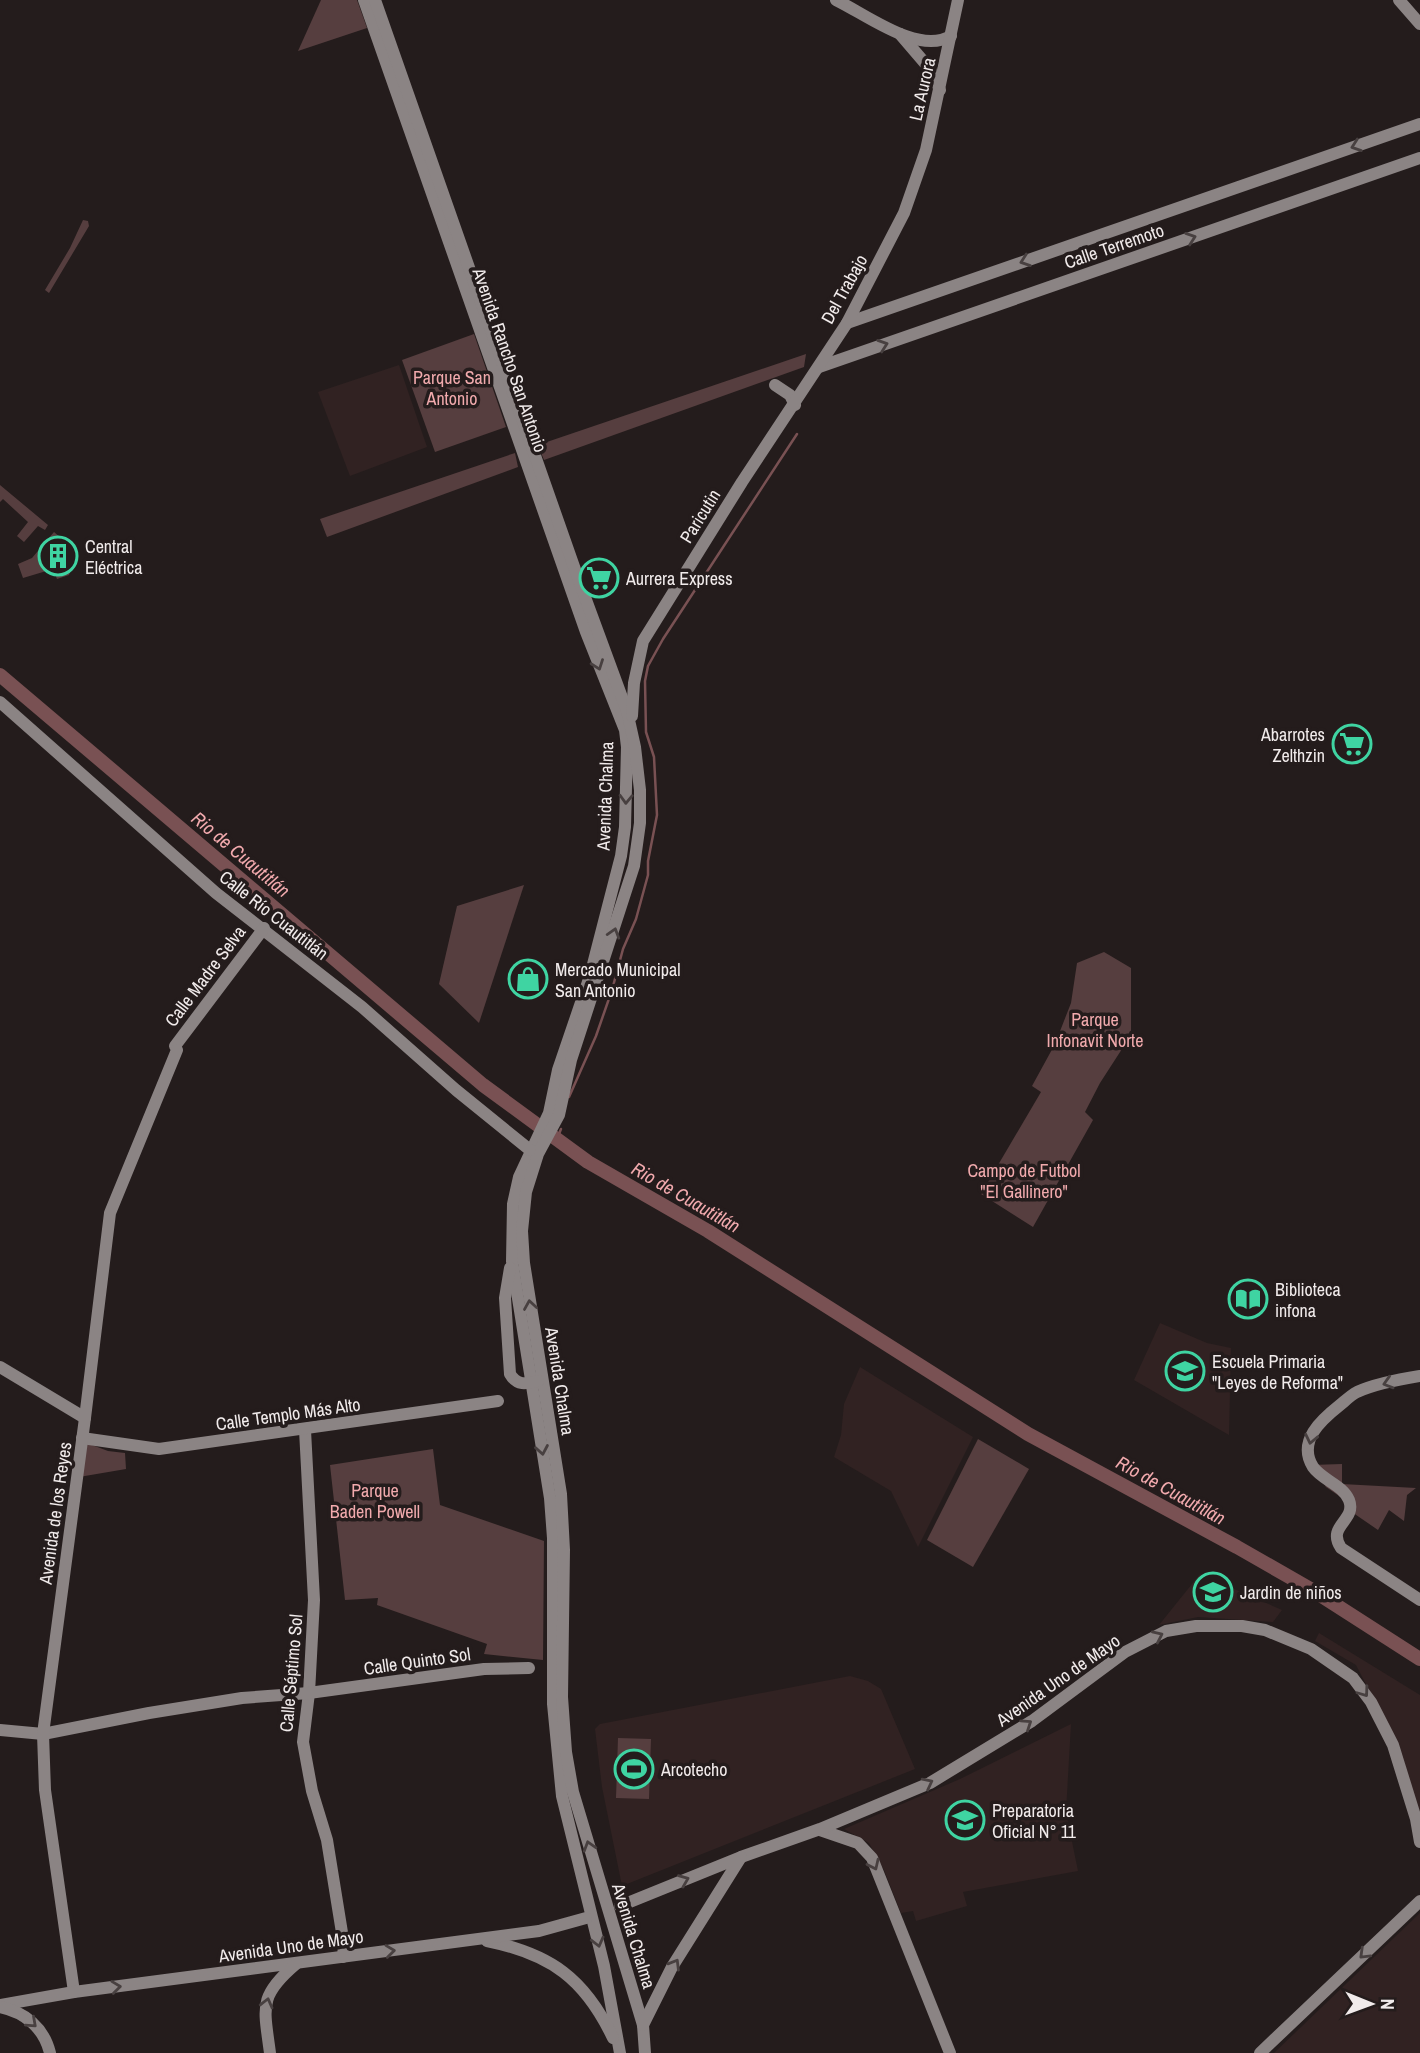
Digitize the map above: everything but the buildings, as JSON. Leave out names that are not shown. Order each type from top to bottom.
[{"type":"street","name":"Avenida Rancho San Antonio","points":[[364,0],[586,632],[628,726]]},
{"type":"street","name":"Avenida Rancho San Antonio","points":[[374,0],[628,726]]},
{"type":"street","points":[[836,0],[900,33],[925,42],[943,41],[951,36]]},
{"type":"street","name":"La Aurora","points":[[916,184],[940,90],[958,0]]},
{"type":"street","points":[[1399,0],[1420,24]]},
{"type":"street","points":[[900,33],[930,69],[940,90]]},
{"type":"street","name":"Calle Terremoto","points":[[847,323],[1420,124]]},
{"type":"street","name":"Calle Terremoto","points":[[819,367],[1420,158]]},
{"type":"street","name":"Del Trabajo","points":[[795,405],[847,323],[904,214],[916,184]]},
{"type":"street","points":[[775,385],[790,395],[795,405]]},
{"type":"street","name":"Paricutin","points":[[628,726],[643,641],[742,482],[795,405]]},
{"type":"street","name":"Calle Río Cuautitlán","points":[[0,702],[207,885],[372,1015],[456,1090],[530,1150]]},
{"type":"street","name":"Avenida Chalma","points":[[536,1382],[512,1261],[513,1204],[519,1177],[530,1150],[559,1115],[570,1060],[634,866],[640,823],[640,790],[628,726]]},
{"type":"street","name":"Calle Madre Selva","points":[[176,1048],[264,928]]},
{"type":"street","name":"Avenida de los Reyes","points":[[74,1992],[45,1790],[43,1734],[110,1213],[176,1048]]},
{"type":"street","name":"Avenida Chalma","points":[[546,1130],[526,1192],[522,1231],[553,1538],[553,1704],[567,1794],[620,2053]]},
{"type":"street","points":[[512,1261],[505,1298],[510,1374],[513,1380],[521,1384],[536,1382]]},
{"type":"street","points":[[0,1367],[85,1418]]},
{"type":"street","points":[[1420,1376],[1357,1392],[1313,1428],[1308,1456],[1314,1468],[1349,1500],[1348,1516],[1336,1531],[1336,1540],[1341,1548],[1420,1600]]},
{"type":"street","name":"Calle Templo Más Alto","points":[[82,1438],[159,1449],[498,1401]]},
{"type":"street","name":"Calle Séptimo Sol","points":[[304,1430],[314,1600],[309,1693],[303,1742],[312,1791],[330,1854],[344,1945],[343,1957]]},
{"type":"street","name":"Avenida Uno de Mayo","points":[[620,1906],[919,1788],[1032,1721],[1125,1653],[1166,1631],[1205,1625],[1265,1630],[1318,1653],[1353,1678],[1371,1702],[1393,1745],[1420,1842]]},
{"type":"street","name":"Calle Quinto Sol","points":[[0,1730],[43,1734],[242,1698],[309,1693],[484,1669],[529,1668]]},
{"type":"street","name":"Avenida Chalma","points":[[567,1794],[643,2025],[645,2053]]},
{"type":"street","points":[[820,1829],[858,1843],[872,1858],[950,2053]]},
{"type":"street","points":[[643,2025],[673,1967],[741,1857]]},
{"type":"street","points":[[1260,2053],[1417,1904],[1420,1891]]},
{"type":"street","name":"Avenida Uno de Mayo","points":[[0,2006],[74,1992],[539,1931],[586,1918]]},
{"type":"street","points":[[476,1940],[527,1952],[572,1976],[598,2010],[620,2053]]},
{"type":"street","points":[[270,2053],[264,2010],[267,1997],[274,1985],[297,1964]]},
{"type":"street","points":[[0,2006],[32,2021],[44,2037],[50,2053]]},
{"type":"shaded area","points":[[399,365],[427,447],[350,476],[318,392]]},
{"type":"shaded area","name":"Escuela Primaria \"Leyes de Reforma\"","points":[[1160,1323],[1207,1343],[1231,1348],[1229,1435],[1134,1380]]},
{"type":"shaded area","points":[[860,1367],[973,1437],[918,1547],[891,1491],[834,1457],[841,1435],[844,1404]]},
{"type":"shaded area","name":"Jardin de niños","points":[[1200,1574],[1282,1610],[1273,1622],[1198,1617],[1159,1625]]},
{"type":"shaded area","points":[[1319,1633],[1420,1695],[1420,1818],[1402,1754],[1356,1665],[1315,1641]]},
{"type":"shaded area","points":[[850,1676],[868,1681],[881,1689],[915,1769],[622,1886],[602,1787],[595,1729],[600,1724]]},
{"type":"shaded area","name":"Preparatoria Oficial N° 11","points":[[1071,1724],[1066,1812],[1078,1871],[963,1892],[967,1906],[916,1921],[913,1911],[901,1913],[884,1870],[869,1843],[844,1829],[960,1779]]},
{"type":"shaded area","points":[[1420,1913],[1420,2053],[1274,2053],[1397,1935]]},
{"type":"green space","points":[[321,0],[357,0],[367,28],[298,51]]},
{"type":"green space","points":[[83,220],[88,221],[89,226],[49,293],[45,290]]},
{"type":"green space","name":"Parque San Antonio","points":[[474,334],[506,427],[435,452],[402,360]]},
{"type":"green space","points":[[806,354],[804,367],[544,460],[538,445]]},
{"type":"green space","points":[[515,453],[518,467],[327,537],[320,519]]},
{"type":"green space","points":[[0,485],[48,525],[45,530],[38,526],[24,542],[17,536],[28,522],[3,499],[0,502]]},
{"type":"green space","points":[[54,532],[77,552],[69,575],[57,579],[53,569],[23,578],[18,564],[32,558]]},
{"type":"green space","points":[[524,885],[479,1023],[439,984],[457,906]]},
{"type":"green space","points":[[1104,952],[1131,968],[1131,1035],[1085,1112],[1093,1120],[1033,1227],[981,1194],[1041,1092],[1032,1086],[1055,1044],[1071,1003],[1077,963]]},
{"type":"green space","points":[[978,1439],[1029,1469],[973,1567],[927,1540]]},
{"type":"green space","points":[[84,1442],[108,1451],[125,1453],[126,1469],[79,1477]]},
{"type":"green space","name":"Parque Baden Powell","points":[[433,1449],[440,1505],[544,1541],[543,1660],[484,1654],[487,1644],[377,1605],[378,1598],[345,1600],[330,1465]]},
{"type":"green space","points":[[1342,1464],[1342,1484],[1416,1488],[1407,1495],[1404,1521],[1389,1510],[1378,1530],[1346,1508],[1342,1498],[1326,1487],[1311,1465]]},
{"type":"green space","name":"Arcotecho","points":[[618,1738],[651,1739],[649,1799],[616,1798]]},
{"type":"waterway","points":[[569,1097],[596,1036],[623,949],[636,919],[648,875],[657,815],[654,757],[646,732],[645,681],[648,666],[797,434]]},
{"type":"waterway","name":"Rio de Cuautitlán","points":[[0,675],[483,1085],[588,1162],[708,1231],[1028,1434],[1314,1591],[1420,1659]]},
{"type":"waterway","points":[[557,1139],[561,1129]]},
{"type":"place","name":"Central Eléctrica","points":[[58,556]]},
{"type":"place","name":"Aurrera Express","points":[[599,578]]},
{"type":"place","name":"Abarrotes Zelthzin","points":[[1352,744]]},
{"type":"place","name":"Mercado Municipal San Antonio","points":[[528,979]]},
{"type":"place","name":"Biblioteca infona","points":[[1248,1299]]},
{"type":"place","name":"Escuela Primaria \"Leyes de Reforma\"","points":[[1185,1371]]},
{"type":"place","name":"Jardin de niños","points":[[1213,1592]]},
{"type":"place","name":"Arcotecho","points":[[634,1769]]},
{"type":"place","name":"Preparatoria Oficial N° 11","points":[[965,1820]]},
{"type":"park label","name":"Parque Infonavit Norte","points":[[1095,1029]]},
{"type":"park label","name":"Campo de Futbol \"El Gallinero\"","points":[[1024,1180]]}]
